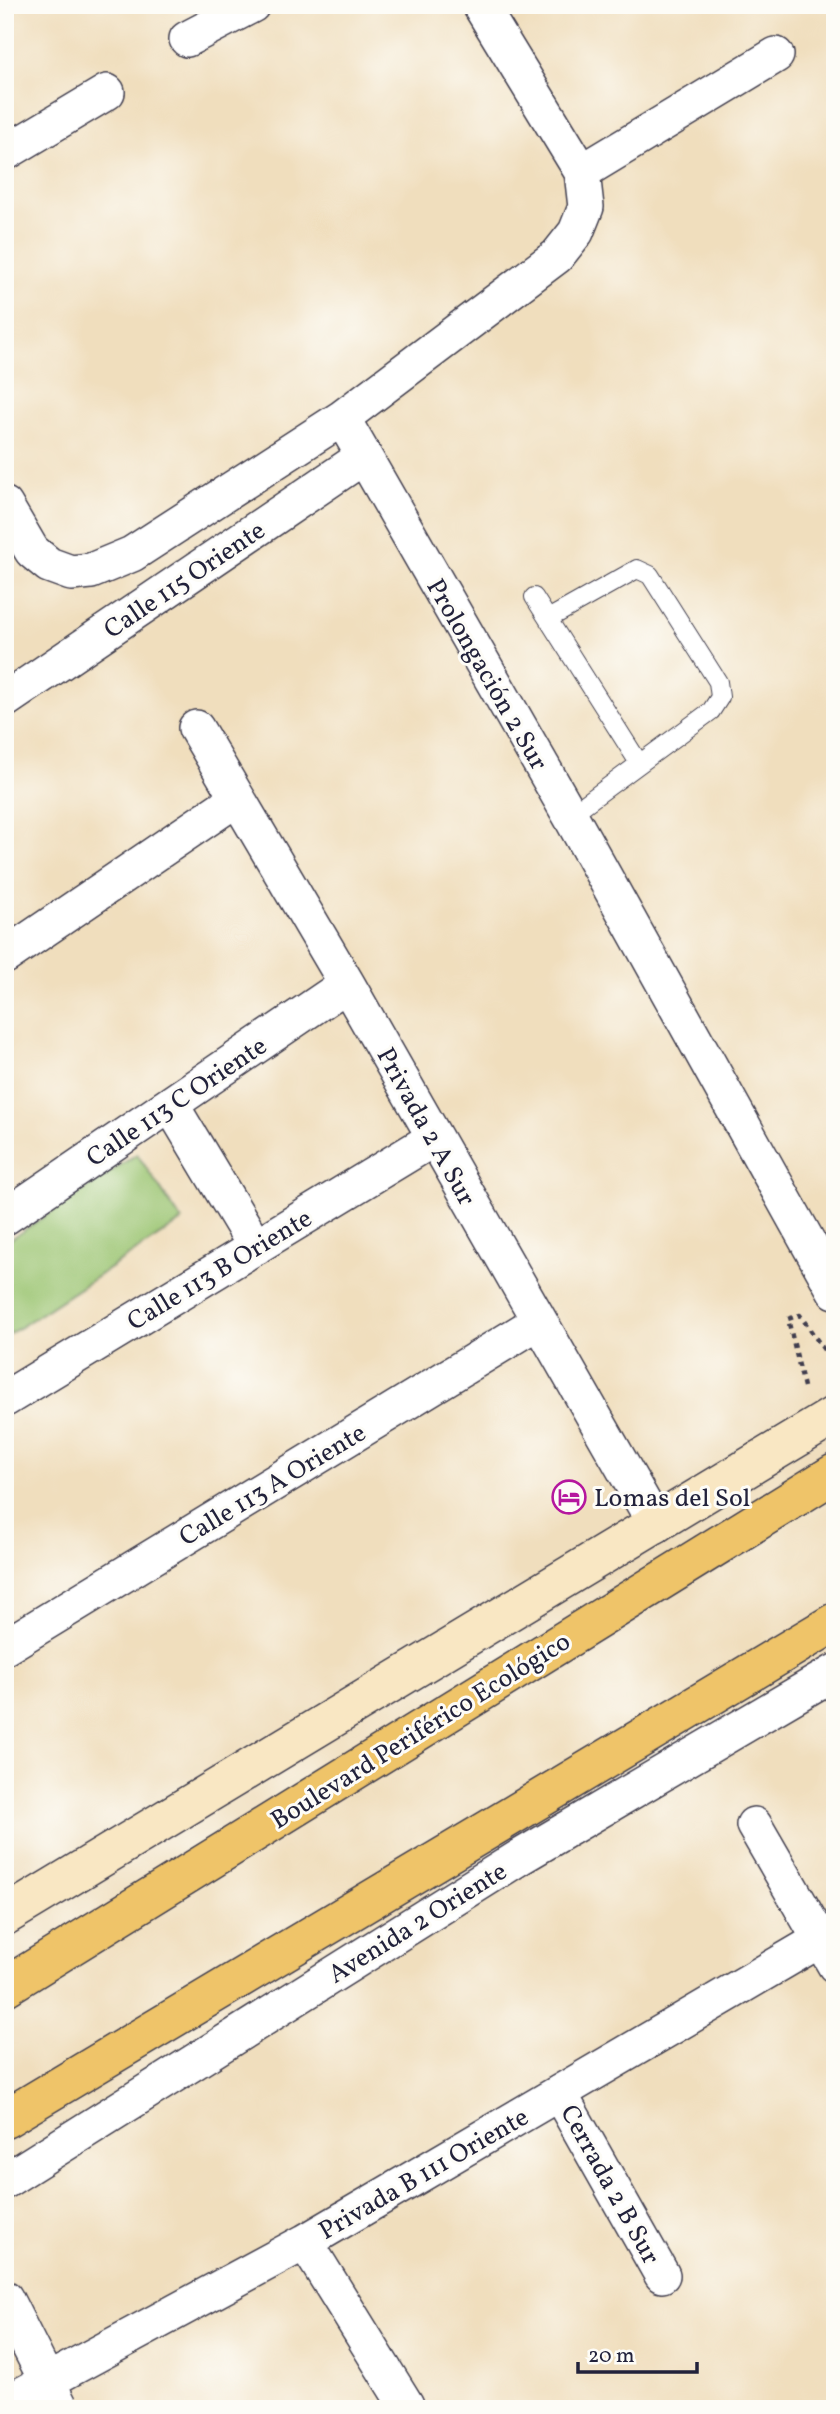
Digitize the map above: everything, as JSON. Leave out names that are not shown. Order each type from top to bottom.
[{"type":"highway","name":"Boulevard Periférico Ecológico","points":[[5,1987],[835,1473]]},
{"type":"highway","points":[[5,2119],[835,1622]]},
{"type":"street","points":[[187,39],[252,5]]},
{"type":"street","points":[[5,505],[32,551],[49,565],[71,573],[91,570],[132,554],[342,418],[557,256],[576,232],[586,207],[582,172],[480,5]]},
{"type":"street","points":[[582,172],[776,55]]},
{"type":"street","points":[[5,153],[107,92]]},
{"type":"street","name":"Prolongación 2 Sur","points":[[342,418],[570,815],[835,1291]]},
{"type":"street","name":"Calle 115 Oriente","points":[[5,700],[363,457]]},
{"type":"street","name":"Privada 2 A Sur","points":[[195,728],[347,984],[433,1139],[656,1525]]},
{"type":"street","points":[[5,956],[236,799]]},
{"type":"street","name":"Calle 113 C Oriente","points":[[5,1217],[347,984]]},
{"type":"street","points":[[171,1105],[256,1247]]},
{"type":"street","name":"Calle 113 B Oriente","points":[[5,1399],[433,1139]]},
{"type":"street","name":"Calle 113 A Oriente","points":[[5,1647],[538,1322]]},
{"type":"street","points":[[5,1916],[835,1415]]},
{"type":"street","name":"Avenida 2 Oriente","points":[[5,2181],[520,1857],[835,1672]]},
{"type":"street","points":[[754,1825],[830,1945]]},
{"type":"street","name":"Privada B 111 Oriente","points":[[5,2404],[54,2395],[305,2242],[559,2093],[830,1945]]},
{"type":"street","name":"Cerrada 2 B Sur","points":[[559,2093],[662,2275]]},
{"type":"street","points":[[305,2242],[406,2406]]},
{"type":"street","points":[[5,2298],[54,2395]]},
{"type":"lane","points":[[548,619],[637,569],[650,575],[718,682],[720,697],[711,711],[570,815]]},
{"type":"lane","points":[[534,597],[639,763]]},
{"type":"path","points":[[806,1385],[788,1319],[800,1315],[835,1366]]},
{"type":"green space","points":[[137,1154],[182,1221],[5,1337],[5,1243]]},
{"type":"place","name":"Lomas del Sol","points":[[569,1497]]}]
